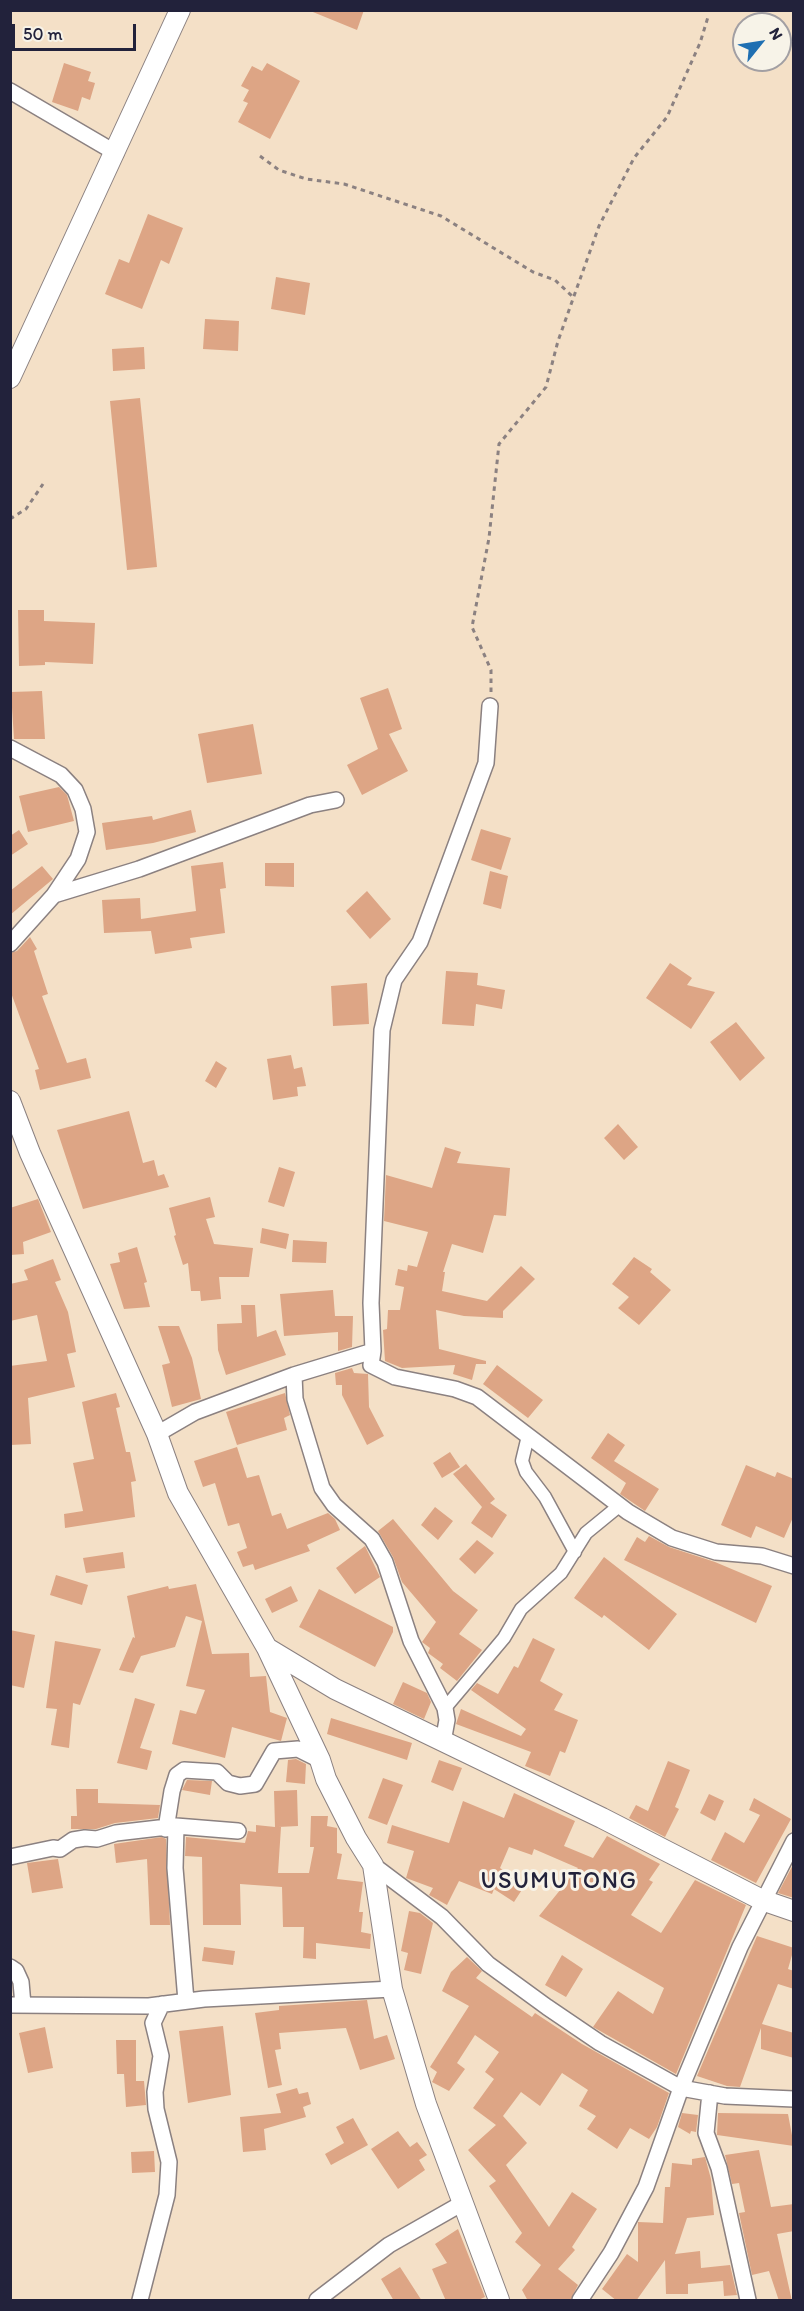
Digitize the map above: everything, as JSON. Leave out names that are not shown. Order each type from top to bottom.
[{"type":"street","points":[[10,378],[116,153],[180,10]]},
{"type":"street","points":[[10,91],[116,153]]},
{"type":"street","points":[[490,706],[486,763],[420,942],[394,980],[382,1030],[371,1303],[373,1351],[371,1365],[394,1377],[455,1389],[477,1397],[619,1506],[672,1538],[716,1552],[762,1556],[794,1566]]},
{"type":"street","points":[[10,748],[61,775],[75,790],[83,809],[87,832],[78,859],[54,895],[10,944]]},
{"type":"street","points":[[54,895],[138,869],[310,805],[336,800]]},
{"type":"street","points":[[10,1101],[30,1153],[158,1434],[178,1493],[267,1648],[320,1760],[326,1779],[356,1838],[373,1865],[442,1917],[489,1964],[600,2043],[681,2088],[710,2093],[794,2099]]},
{"type":"street","points":[[158,1434],[195,1412],[294,1375],[373,1351]]},
{"type":"street","points":[[294,1375],[295,1399],[322,1488],[334,1504],[372,1539],[385,1562],[411,1641],[445,1708],[447,1719],[443,1742]]},
{"type":"street","points":[[528,1436],[522,1461],[526,1472],[545,1497],[575,1552]]},
{"type":"street","points":[[445,1708],[504,1638],[521,1609],[561,1573],[586,1533],[619,1506]]},
{"type":"street","points":[[267,1648],[335,1689],[602,1818],[762,1900],[794,1911]]},
{"type":"street","points":[[186,2001],[171,1827],[172,1791],[177,1775],[184,1770],[217,1772],[228,1783],[240,1786],[255,1784],[274,1751],[298,1749],[320,1760]]},
{"type":"street","points":[[10,1857],[53,1848],[60,1849],[73,1840],[97,1839],[116,1833],[171,1827],[238,1831]]},
{"type":"street","points":[[580,2301],[611,2253],[646,2187],[681,2088],[762,1900],[794,1841]]},
{"type":"street","points":[[373,1865],[392,1989],[426,2104],[461,2204],[499,2301]]},
{"type":"street","points":[[10,1967],[16,1971],[21,1982],[17,2005],[162,2004],[392,1989]]},
{"type":"street","points":[[140,2301],[167,2195],[169,2162],[156,2109],[155,2092],[161,2056],[153,2023],[162,2004]]},
{"type":"street","points":[[710,2093],[706,2133],[718,2168],[748,2301]]},
{"type":"street","points":[[322,2299],[389,2245],[461,2204]]},
{"type":"path","points":[[490,706],[491,670],[472,627],[489,538],[500,444],[546,387],[573,297],[599,226],[634,158],[667,117],[700,43],[708,17]]},
{"type":"path","points":[[260,156],[279,170],[306,179],[344,184],[441,216],[533,272],[555,280],[573,297]]},
{"type":"path","points":[[10,519],[26,509],[43,484]]},
{"type":"building","points":[[308,10],[364,10],[357,30]]},
{"type":"building","points":[[64,63],[91,72],[88,81],[95,83],[90,100],[82,97],[78,111],[52,102]]},
{"type":"building","points":[[267,63],[300,81],[270,139],[238,122],[248,103],[243,101],[249,90],[241,86],[252,66],[262,71]]},
{"type":"building","points":[[148,214],[183,228],[169,264],[161,260],[142,309],[105,294],[119,259],[129,263]]},
{"type":"building","points":[[276,277],[310,283],[305,315],[271,309]]},
{"type":"building","points":[[205,319],[239,321],[238,351],[203,349]]},
{"type":"building","points":[[144,347],[145,369],[113,371],[112,349]]},
{"type":"building","points":[[140,398],[157,567],[127,570],[110,401]]},
{"type":"building","points":[[18,610],[44,610],[44,621],[95,623],[93,664],[45,662],[45,665],[19,666]]},
{"type":"building","points":[[388,688],[402,729],[389,734],[408,771],[362,795],[347,765],[378,749],[360,698]]},
{"type":"building","points":[[42,691],[45,739],[14,739],[11,692]]},
{"type":"building","points":[[253,724],[262,774],[207,783],[198,734]]},
{"type":"building","points":[[59,787],[67,795],[74,821],[28,832],[19,796]]},
{"type":"building","points":[[191,810],[196,832],[153,843],[106,850],[102,823],[152,816],[153,820]]},
{"type":"building","points":[[481,829],[511,838],[501,870],[471,860]]},
{"type":"building","points":[[19,830],[28,844],[10,856],[10,836]]},
{"type":"building","points":[[223,862],[226,888],[220,889],[225,933],[190,938],[192,948],[155,954],[151,931],[104,933],[102,900],[140,898],[141,919],[196,911],[191,866]]},
{"type":"building","points":[[265,863],[294,863],[294,887],[265,886]]},
{"type":"building","points":[[42,866],[53,879],[10,915],[10,891]]},
{"type":"building","points":[[490,871],[508,876],[501,909],[483,904]]},
{"type":"building","points":[[367,891],[391,919],[370,939],[346,911]]},
{"type":"building","points":[[30,937],[37,949],[34,951],[48,994],[42,996],[67,1063],[86,1058],[91,1078],[40,1090],[35,1070],[39,1069],[10,990],[10,953],[17,951]]},
{"type":"building","points":[[670,963],[692,978],[687,985],[715,992],[691,1029],[646,998]]},
{"type":"building","points":[[446,971],[478,973],[477,985],[505,990],[502,1009],[476,1004],[474,1026],[442,1024]]},
{"type":"building","points":[[367,983],[369,1024],[333,1026],[331,986]]},
{"type":"building","points":[[736,1022],[765,1058],[740,1081],[710,1042]]},
{"type":"building","points":[[291,1055],[294,1069],[302,1067],[306,1086],[297,1087],[298,1096],[273,1100],[267,1059]]},
{"type":"building","points":[[216,1061],[227,1068],[216,1088],[205,1081]]},
{"type":"building","points":[[129,1111],[143,1163],[154,1160],[158,1176],[164,1174],[169,1187],[83,1209],[57,1130]]},
{"type":"building","points":[[618,1124],[638,1147],[624,1160],[604,1138]]},
{"type":"building","points":[[445,1147],[461,1152],[457,1163],[510,1168],[506,1216],[494,1215],[483,1253],[452,1244],[443,1272],[445,1272],[442,1291],[487,1301],[521,1266],[535,1279],[503,1311],[503,1318],[464,1316],[436,1310],[439,1349],[486,1361],[486,1364],[476,1364],[472,1380],[453,1374],[455,1365],[402,1368],[385,1361],[383,1330],[387,1329],[388,1310],[400,1310],[404,1287],[395,1285],[398,1269],[407,1271],[408,1265],[417,1267],[428,1232],[384,1221],[386,1175],[432,1188]]},
{"type":"building","points":[[279,1167],[295,1172],[284,1207],[268,1202]]},
{"type":"building","points":[[210,1197],[215,1217],[206,1219],[214,1244],[253,1248],[249,1277],[219,1277],[221,1299],[201,1301],[200,1291],[191,1291],[188,1263],[183,1265],[174,1236],[176,1235],[169,1208]]},
{"type":"building","points":[[38,1199],[51,1232],[23,1242],[24,1254],[10,1255],[10,1208]]},
{"type":"building","points":[[262,1228],[289,1234],[286,1249],[260,1243]]},
{"type":"building","points":[[293,1240],[327,1242],[326,1263],[292,1262]]},
{"type":"building","points":[[137,1247],[147,1282],[144,1283],[150,1307],[124,1309],[110,1264],[120,1262],[118,1253]]},
{"type":"building","points":[[634,1257],[652,1269],[650,1272],[671,1290],[639,1325],[618,1308],[629,1297],[612,1284]]},
{"type":"building","points":[[53,1259],[61,1280],[55,1282],[68,1312],[76,1352],[67,1354],[75,1387],[28,1398],[31,1444],[10,1445],[10,1366],[47,1361],[37,1315],[10,1321],[10,1284],[28,1280],[24,1270]]},
{"type":"building","points":[[333,1290],[335,1316],[353,1316],[352,1347],[338,1351],[338,1332],[284,1336],[280,1294]]},
{"type":"building","points":[[241,1305],[255,1305],[257,1337],[276,1330],[286,1355],[226,1375],[218,1350],[217,1324],[242,1323]]},
{"type":"building","points":[[158,1326],[179,1326],[192,1358],[201,1399],[172,1407],[162,1365],[170,1363]]},
{"type":"building","points":[[497,1365],[543,1400],[528,1418],[483,1384]]},
{"type":"building","points":[[352,1368],[354,1373],[368,1374],[369,1407],[384,1436],[367,1445],[342,1395],[342,1385],[336,1385],[335,1373]]},
{"type":"building","points":[[116,1393],[120,1407],[116,1408],[126,1452],[130,1452],[136,1481],[131,1482],[135,1517],[65,1528],[64,1514],[83,1511],[73,1463],[94,1459],[82,1402]]},
{"type":"building","points":[[285,1393],[290,1415],[284,1418],[287,1430],[237,1445],[226,1412]]},
{"type":"building","points":[[608,1433],[625,1445],[614,1461],[659,1489],[645,1511],[620,1494],[626,1483],[591,1458]]},
{"type":"building","points":[[237,1447],[247,1478],[259,1475],[272,1516],[281,1513],[287,1529],[328,1513],[335,1519],[340,1530],[307,1545],[310,1551],[255,1570],[253,1564],[243,1567],[237,1552],[247,1548],[239,1523],[228,1526],[215,1483],[203,1487],[194,1461]]},
{"type":"building","points":[[450,1452],[460,1467],[442,1478],[433,1463]]},
{"type":"building","points":[[466,1464],[495,1499],[490,1503],[507,1515],[492,1538],[471,1523],[482,1507],[453,1474]]},
{"type":"building","points":[[746,1465],[775,1477],[777,1472],[794,1479],[794,1515],[784,1538],[756,1526],[751,1538],[721,1525]]},
{"type":"building","points":[[435,1507],[453,1521],[438,1540],[421,1525]]},
{"type":"building","points":[[393,1519],[453,1591],[478,1610],[459,1634],[482,1650],[457,1681],[440,1668],[443,1664],[428,1653],[430,1648],[422,1642],[436,1622],[402,1582],[393,1557],[378,1531]]},
{"type":"building","points":[[649,1536],[669,1547],[715,1562],[772,1586],[756,1623],[624,1560],[637,1537],[645,1542]]},
{"type":"building","points":[[477,1540],[494,1553],[475,1574],[459,1559]]},
{"type":"building","points":[[365,1546],[380,1577],[355,1594],[336,1568]]},
{"type":"building","points":[[123,1552],[125,1568],[86,1573],[83,1558]]},
{"type":"building","points":[[604,1557],[677,1614],[649,1650],[604,1615],[602,1618],[574,1598]]},
{"type":"building","points":[[56,1575],[88,1585],[82,1605],[50,1595]]},
{"type":"building","points":[[196,1584],[212,1654],[249,1653],[250,1677],[266,1676],[270,1712],[287,1718],[281,1741],[232,1727],[225,1758],[172,1744],[180,1710],[196,1714],[205,1690],[186,1686],[202,1621],[186,1616],[175,1647],[141,1656],[133,1673],[119,1670],[133,1637],[135,1638],[127,1596],[168,1586],[169,1589]]},
{"type":"building","points":[[291,1586],[298,1601],[272,1613],[265,1599]]},
{"type":"building","points":[[319,1589],[393,1627],[393,1632],[375,1667],[299,1627]]},
{"type":"building","points":[[10,1630],[35,1635],[24,1688],[10,1685]]},
{"type":"building","points":[[533,1638],[555,1649],[540,1681],[563,1694],[554,1710],[578,1720],[565,1753],[560,1751],[550,1776],[525,1766],[531,1752],[456,1724],[461,1709],[521,1736],[526,1729],[471,1690],[477,1683],[498,1694],[514,1666],[518,1668]]},
{"type":"building","points":[[55,1641],[101,1649],[80,1705],[73,1703],[69,1748],[51,1745],[57,1709],[46,1708]]},
{"type":"building","points":[[403,1682],[427,1693],[431,1702],[424,1719],[393,1704]]},
{"type":"building","points":[[135,1698],[155,1704],[140,1748],[152,1751],[147,1770],[117,1763]]},
{"type":"building","points":[[331,1718],[412,1743],[407,1760],[327,1734]]},
{"type":"building","points":[[296,1759],[306,1764],[305,1784],[286,1782],[288,1760]]},
{"type":"building","points":[[439,1760],[462,1768],[453,1791],[431,1782]]},
{"type":"building","points":[[668,1761],[690,1770],[675,1807],[679,1809],[665,1837],[629,1818],[636,1805],[648,1811]]},
{"type":"building","points":[[383,1778],[403,1785],[387,1825],[368,1818]]},
{"type":"building","points":[[187,1780],[212,1781],[210,1795],[182,1790]]},
{"type":"building","points":[[76,1789],[98,1789],[98,1803],[160,1805],[158,1818],[115,1823],[96,1829],[71,1829],[71,1816],[77,1816]]},
{"type":"building","points":[[297,1790],[298,1826],[278,1827],[281,1827],[278,1873],[309,1873],[314,1847],[310,1847],[311,1816],[328,1816],[327,1826],[337,1828],[337,1853],[342,1854],[337,1879],[363,1882],[359,1912],[363,1912],[361,1932],[371,1934],[370,1949],[316,1943],[316,1959],[303,1958],[304,1927],[283,1927],[282,1887],[240,1884],[241,1925],[203,1925],[202,1857],[185,1856],[186,1837],[245,1843],[248,1831],[256,1832],[256,1825],[275,1827],[274,1791]]},
{"type":"building","points":[[514,1793],[575,1821],[564,1846],[593,1858],[607,1836],[660,1864],[649,1880],[653,1882],[631,1915],[661,1933],[695,1880],[746,1905],[676,2074],[593,2027],[618,1991],[653,2014],[664,1988],[539,1916],[578,1868],[534,1849],[532,1855],[509,1847],[500,1868],[525,1885],[514,1902],[494,1889],[492,1894],[459,1881],[447,1905],[429,1895],[433,1888],[406,1878],[414,1851],[387,1843],[392,1825],[449,1843],[463,1801],[504,1818]]},
{"type":"building","points":[[709,1794],[724,1801],[715,1821],[700,1813]]},
{"type":"building","points":[[754,1798],[791,1819],[756,1883],[711,1860],[725,1832],[744,1843],[760,1815],[749,1810]]},
{"type":"building","points":[[162,1837],[166,1839],[170,1925],[150,1925],[147,1859],[116,1863],[114,1844]]},
{"type":"building","points":[[58,1859],[63,1888],[32,1893],[27,1863]]},
{"type":"building","points":[[794,1863],[794,1898],[778,1893]]},
{"type":"building","points":[[409,1911],[420,1913],[433,1923],[421,1974],[404,1970],[408,1953],[401,1951]]},
{"type":"building","points":[[757,1936],[794,1948],[788,1969],[794,1971],[794,1989],[778,1984],[762,2024],[794,2033],[794,2058],[761,2049],[761,2028],[740,2087],[727,2086],[697,2076]]},
{"type":"building","points":[[204,1947],[235,1951],[233,1965],[202,1961]]},
{"type":"building","points":[[562,1955],[583,1969],[566,1997],[545,1985]]},
{"type":"building","points":[[467,1957],[482,1971],[476,1978],[532,2017],[535,2013],[582,2044],[669,2093],[657,2127],[649,2139],[630,2128],[617,2149],[587,2129],[596,2116],[579,2106],[588,2090],[562,2073],[540,2106],[521,2092],[503,2116],[527,2143],[506,2165],[549,2227],[572,2192],[597,2209],[572,2247],[575,2250],[558,2269],[578,2285],[570,2301],[528,2301],[522,2290],[541,2265],[515,2242],[522,2233],[489,2186],[496,2181],[468,2150],[496,2125],[473,2108],[494,2079],[485,2072],[499,2052],[475,2035],[457,2063],[465,2069],[449,2091],[432,2082],[437,2072],[430,2067],[469,2006],[442,1991],[451,1972]]},
{"type":"building","points":[[367,2000],[374,2039],[387,2035],[395,2059],[360,2070],[346,2028],[279,2033],[281,2049],[275,2050],[282,2085],[268,2088],[255,2013],[279,2010],[279,2006]]},
{"type":"building","points":[[223,2026],[231,2095],[188,2103],[179,2031]]},
{"type":"building","points":[[45,2027],[53,2068],[28,2073],[19,2033]]},
{"type":"building","points":[[116,2040],[136,2040],[136,2081],[144,2081],[146,2105],[126,2107],[124,2074],[117,2074]]},
{"type":"building","points":[[297,2088],[299,2094],[308,2092],[311,2104],[303,2107],[306,2117],[264,2129],[266,2150],[243,2152],[240,2117],[281,2113],[276,2094]]},
{"type":"building","points":[[682,2113],[698,2115],[696,2132],[691,2131],[690,2134],[678,2127]]},
{"type":"building","points":[[718,2113],[788,2114],[794,2146],[717,2135]]},
{"type":"building","points":[[353,2118],[368,2145],[331,2165],[325,2154],[344,2143],[336,2127]]},
{"type":"building","points":[[398,2131],[410,2147],[417,2142],[427,2155],[419,2160],[425,2170],[398,2189],[371,2149]]},
{"type":"building","points":[[759,2150],[771,2207],[794,2204],[794,2231],[777,2234],[792,2301],[779,2301],[769,2271],[752,2275],[739,2213],[745,2212],[739,2183],[732,2184],[725,2155]]},
{"type":"building","points":[[154,2151],[155,2172],[132,2173],[131,2152]]},
{"type":"building","points":[[705,2157],[711,2179],[714,2215],[687,2218],[675,2254],[700,2251],[701,2268],[730,2265],[737,2295],[724,2296],[723,2281],[688,2284],[688,2294],[666,2294],[665,2260],[636,2301],[617,2301],[602,2289],[627,2254],[638,2262],[638,2222],[663,2223],[665,2187],[670,2187],[672,2163],[692,2165],[692,2159]]},
{"type":"building","points":[[458,2229],[485,2297],[476,2301],[446,2301],[432,2269],[447,2263],[435,2244]]},
{"type":"building","points":[[400,2267],[422,2301],[394,2301],[381,2279]]},
{"type":"district","name":"USUMUTONG","points":[[559,1882]]}]
